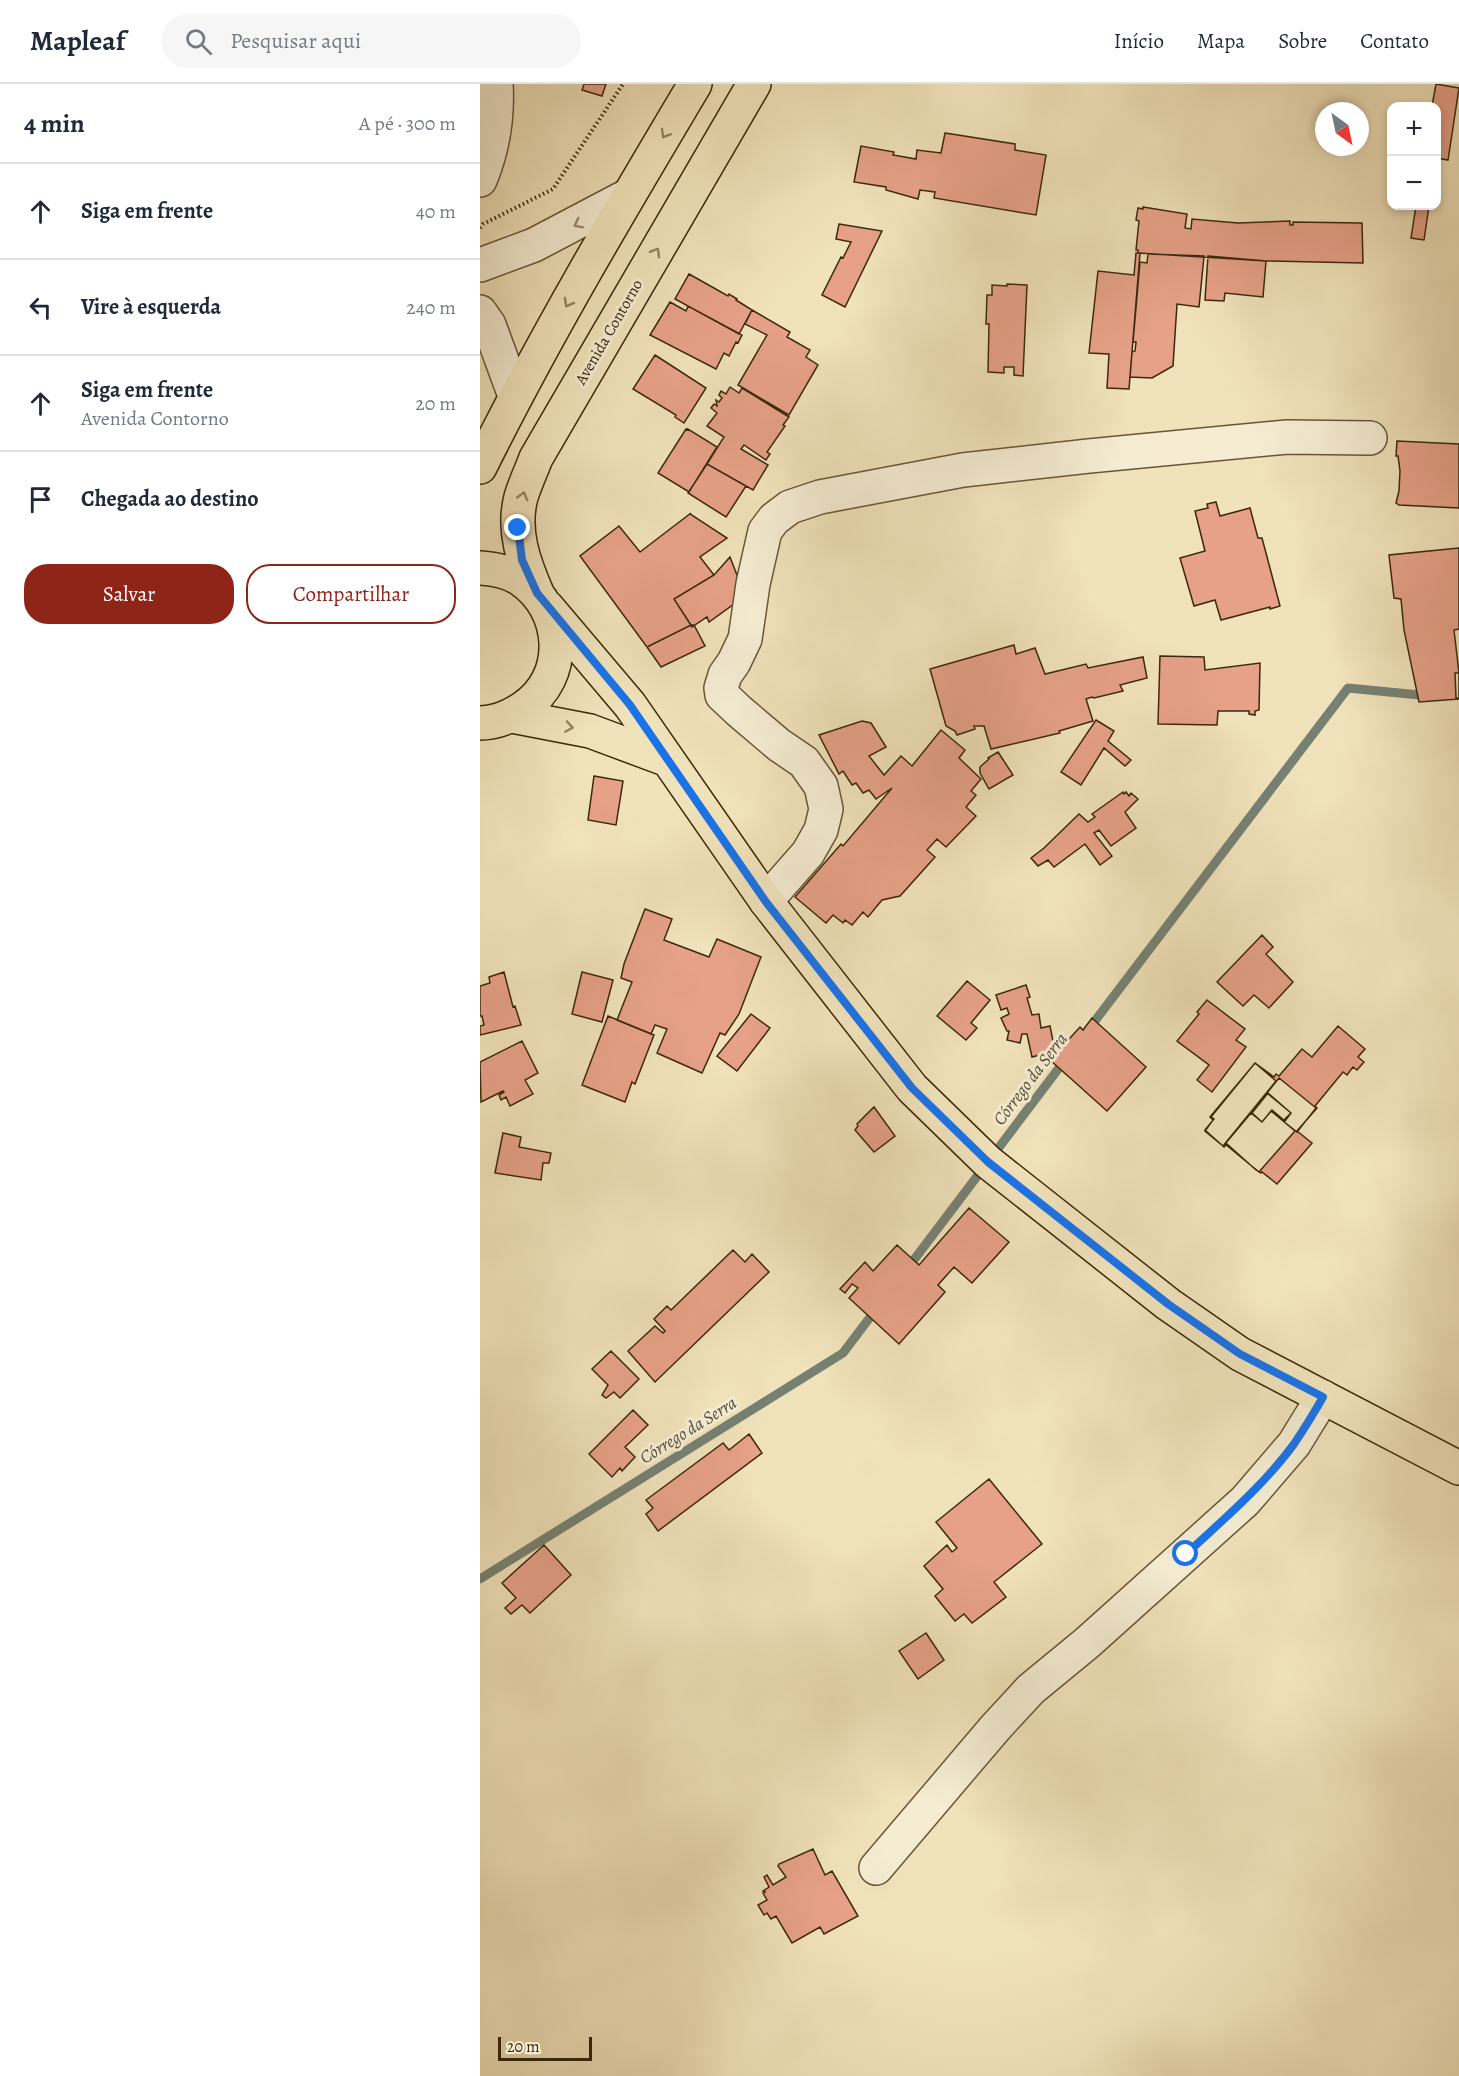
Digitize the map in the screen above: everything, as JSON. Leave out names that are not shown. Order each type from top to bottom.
[{"type":"main road","points":[[480,468],[515,396],[695,84]]},
{"type":"main road","name":"Avenida Contorno","points":[[542,600],[522,560],[518,528],[520,499],[536,458],[754,84]]},
{"type":"main road","points":[[480,568],[497,569],[519,578],[542,600],[630,705],[766,902],[912,1088],[988,1162],[1168,1304],[1240,1354],[1459,1468]]},
{"type":"main road","points":[[490,722],[533,702],[548,681],[556,657],[556,632],[542,600]]},
{"type":"main road","points":[[490,722],[590,731],[668,760]]},
{"type":"street","points":[[480,180],[487,163],[495,130],[498,104],[496,84]]},
{"type":"street","points":[[480,265],[534,245],[629,195]]},
{"type":"street","points":[[480,312],[489,326],[515,396]]},
{"type":"street","points":[[766,902],[808,853],[821,830],[826,809],[821,786],[804,762],[779,745],[722,695],[721,688],[725,675],[745,639],[760,549],[765,531],[774,519],[790,507],[820,497],[963,471],[1287,437],[1370,438]]},
{"type":"street","points":[[876,1868],[1031,1689],[1087,1643],[1245,1501],[1294,1444],[1323,1397]]},
{"type":"path","points":[[480,228],[483,224],[553,189],[623,84]]},
{"type":"building","points":[[584,84],[606,84],[602,96],[582,90]]},
{"type":"building","points":[[1436,84],[1459,88],[1448,160],[1441,159],[1441,102],[1433,102]]},
{"type":"building","points":[[945,133],[1015,144],[1015,150],[1046,155],[1036,215],[934,198],[935,192],[920,190],[918,199],[886,190],[886,187],[854,182],[861,146],[916,159],[917,150],[941,153]]},
{"type":"building","points":[[1143,207],[1187,214],[1185,228],[1191,229],[1192,219],[1238,223],[1290,221],[1290,225],[1293,225],[1293,222],[1362,223],[1363,263],[1266,261],[1138,253],[1136,250],[1139,221],[1136,220],[1138,208],[1143,209]]},
{"type":"building","points":[[1415,210],[1428,210],[1424,240],[1411,238]]},
{"type":"building","points":[[839,224],[882,231],[845,307],[822,295],[851,242],[836,239]]},
{"type":"building","points":[[1136,253],[1140,253],[1129,389],[1107,388],[1109,354],[1089,353],[1098,271],[1134,275]]},
{"type":"building","points":[[1148,254],[1204,256],[1199,307],[1177,304],[1173,366],[1152,378],[1130,377],[1132,352],[1135,351],[1136,342],[1133,342],[1140,262],[1147,263]]},
{"type":"building","points":[[1208,256],[1266,261],[1263,297],[1225,293],[1224,301],[1205,300]]},
{"type":"building","points":[[689,274],[728,296],[729,294],[752,310],[739,334],[675,299]]},
{"type":"building","points":[[1007,284],[1027,285],[1023,376],[1014,375],[1014,367],[1004,367],[1004,373],[988,372],[987,295],[992,295],[992,285],[1007,286]]},
{"type":"building","points":[[670,302],[686,311],[688,306],[742,335],[729,356],[724,353],[716,369],[650,335]]},
{"type":"building","points":[[752,310],[790,332],[787,337],[810,350],[806,357],[818,365],[789,415],[738,385],[767,335],[745,324]]},
{"type":"building","points":[[655,355],[706,388],[684,423],[675,417],[676,415],[633,389]]},
{"type":"building","points":[[730,387],[739,393],[742,388],[789,417],[767,452],[770,454],[766,460],[744,445],[741,449],[768,465],[753,490],[707,464],[724,437],[707,426],[717,413],[711,408],[714,404],[717,406],[716,400],[719,402],[722,398],[719,395],[721,391],[726,394]]},
{"type":"building","points":[[686,429],[717,447],[689,492],[658,473]]},
{"type":"building","points":[[1397,441],[1459,444],[1459,508],[1396,503],[1400,471],[1398,456],[1396,456]]},
{"type":"building","points":[[707,464],[746,486],[726,517],[688,493]]},
{"type":"building","points":[[1216,502],[1220,516],[1250,508],[1258,538],[1262,538],[1280,606],[1221,620],[1215,600],[1194,606],[1180,558],[1205,551],[1195,511],[1208,508],[1207,504]]},
{"type":"building","points":[[691,513],[727,538],[700,557],[714,575],[674,599],[691,625],[647,647],[580,556],[619,526],[640,552]]},
{"type":"building","points":[[1459,548],[1459,629],[1454,630],[1459,673],[1459,699],[1419,702],[1404,630],[1401,599],[1394,598],[1389,555]]},
{"type":"building","points":[[730,557],[745,596],[709,622],[707,617],[692,627],[674,599],[714,575]]},
{"type":"building","points":[[694,625],[705,646],[661,667],[647,647]]},
{"type":"building","points":[[1014,645],[1016,654],[1035,648],[1045,674],[1086,664],[1088,668],[1143,657],[1147,678],[1120,685],[1123,691],[1086,699],[1093,721],[1059,731],[1060,733],[991,749],[984,726],[974,726],[975,729],[957,735],[955,731],[946,726],[930,669]]},
{"type":"building","points":[[1160,656],[1204,657],[1205,670],[1260,663],[1259,710],[1255,711],[1255,715],[1249,714],[1249,711],[1218,711],[1217,725],[1158,724]]},
{"type":"building","points":[[1455,673],[1459,673],[1459,698],[1456,698]]},
{"type":"building","points":[[1096,720],[1114,731],[1108,741],[1131,760],[1125,766],[1104,748],[1081,785],[1061,772]]},
{"type":"building","points":[[862,721],[871,723],[886,747],[869,756],[884,775],[901,756],[912,766],[941,730],[965,750],[959,758],[981,779],[971,791],[976,795],[966,807],[976,816],[946,847],[937,839],[927,850],[935,857],[900,896],[882,900],[868,917],[863,912],[852,925],[845,920],[843,923],[833,915],[826,923],[795,897],[841,844],[843,846],[892,788],[876,799],[869,790],[863,793],[856,783],[852,785],[843,771],[839,774],[819,735]]},
{"type":"building","points":[[998,752],[1013,775],[989,789],[980,773],[980,767]]},
{"type":"building","points":[[594,776],[623,781],[616,825],[588,820]]},
{"type":"building","points":[[1123,792],[1129,796],[1131,793],[1138,799],[1125,812],[1136,828],[1111,846],[1099,830],[1094,833],[1112,856],[1100,865],[1085,844],[1054,867],[1048,860],[1038,866],[1031,858],[1079,814],[1088,822],[1095,817],[1092,814]]},
{"type":"building","points":[[645,909],[672,919],[664,940],[709,957],[717,939],[761,957],[739,1014],[725,1035],[720,1033],[702,1073],[657,1053],[667,1029],[655,1025],[651,1034],[617,1020],[632,982],[621,978],[624,964]]},
{"type":"building","points":[[1262,935],[1273,947],[1266,954],[1293,982],[1269,1008],[1254,995],[1243,1006],[1217,982]]},
{"type":"building","points":[[504,972],[513,1007],[515,1006],[521,1025],[480,1035],[480,1026],[484,1025],[482,1016],[480,1016],[480,986],[490,983],[489,977]]},
{"type":"building","points":[[582,972],[613,980],[602,1022],[572,1014]]},
{"type":"building","points":[[967,981],[990,1000],[971,1023],[977,1028],[966,1040],[937,1016]]},
{"type":"building","points":[[1026,985],[1032,1015],[1039,1014],[1041,1028],[1050,1026],[1055,1051],[1032,1057],[1027,1034],[1022,1034],[1020,1043],[1007,1040],[1009,1031],[1001,1018],[1009,1014],[1007,1008],[1001,1010],[996,995]]},
{"type":"building","points":[[1207,1000],[1245,1029],[1236,1040],[1246,1047],[1212,1092],[1197,1080],[1209,1065],[1177,1041],[1199,1014],[1197,1012]]},
{"type":"building","points":[[751,1014],[770,1028],[737,1071],[717,1056]]},
{"type":"building","points":[[608,1016],[654,1035],[635,1084],[632,1082],[625,1102],[582,1085]]},
{"type":"building","points":[[1092,1018],[1146,1067],[1107,1111],[1050,1060],[1080,1027],[1083,1030]]},
{"type":"building","points":[[1338,1026],[1365,1049],[1358,1057],[1364,1062],[1357,1070],[1353,1067],[1347,1075],[1343,1072],[1297,1131],[1312,1143],[1277,1184],[1256,1170],[1227,1144],[1224,1147],[1205,1130],[1214,1119],[1211,1117],[1255,1063],[1274,1077],[1276,1074],[1279,1076],[1302,1049],[1312,1057]],"holes":[[[1268,1093],[1291,1113],[1285,1121],[1272,1110],[1262,1122],[1252,1113]]]},
{"type":"building","points":[[522,1041],[538,1073],[525,1080],[533,1094],[510,1106],[506,1097],[501,1100],[499,1095],[503,1091],[481,1102],[480,1062]]},
{"type":"building","points":[[1255,1063],[1276,1081],[1223,1146],[1205,1131],[1213,1120],[1210,1117]]},
{"type":"building","points":[[1279,1078],[1316,1108],[1297,1132],[1283,1121],[1291,1113],[1267,1093]]},
{"type":"building","points":[[874,1107],[895,1136],[874,1152],[855,1130],[857,1124]]},
{"type":"building","points":[[1271,1111],[1295,1131],[1259,1172],[1225,1144],[1251,1113],[1262,1122]]},
{"type":"building","points":[[503,1133],[521,1137],[519,1147],[551,1153],[549,1163],[543,1163],[541,1180],[495,1173]]},
{"type":"building","points":[[969,1208],[1009,1242],[972,1283],[954,1267],[938,1285],[945,1292],[899,1344],[849,1298],[858,1288],[852,1284],[845,1293],[840,1289],[865,1262],[873,1271],[897,1245],[919,1265]]},
{"type":"building","points":[[733,1250],[745,1262],[752,1254],[769,1272],[655,1382],[628,1351],[655,1326],[663,1333],[665,1331],[654,1319],[667,1306],[671,1310]]},
{"type":"building","points":[[611,1351],[639,1379],[620,1398],[614,1392],[606,1398],[602,1395],[608,1385],[592,1369]]},
{"type":"building","points":[[633,1410],[648,1425],[625,1447],[635,1457],[622,1471],[620,1468],[612,1477],[589,1454]]},
{"type":"building","points":[[749,1434],[762,1453],[658,1531],[646,1514],[653,1508],[646,1500],[723,1443],[729,1450]]},
{"type":"building","points":[[989,1479],[1042,1544],[994,1582],[1006,1597],[972,1623],[964,1614],[955,1621],[935,1596],[943,1589],[924,1566],[947,1545],[952,1552],[957,1548],[936,1522]]},
{"type":"building","points":[[544,1545],[571,1575],[530,1613],[522,1605],[511,1614],[505,1608],[516,1598],[502,1583]]},
{"type":"building","points":[[926,1633],[944,1660],[918,1679],[899,1651]]},
{"type":"building","points":[[813,1849],[825,1875],[832,1871],[858,1916],[824,1934],[820,1927],[792,1943],[776,1916],[771,1919],[767,1913],[764,1915],[758,1905],[767,1900],[763,1891],[769,1887],[764,1877],[767,1875],[773,1885],[786,1877],[778,1866],[779,1864]]},
{"type":"waterway","name":"Córrego da Serra","points":[[1088,1030],[1348,688],[1430,696]]},
{"type":"waterway","name":"Córrego da Serra","points":[[907,1269],[1065,1060]]},
{"type":"waterway","name":"Córrego da Serra","points":[[480,1579],[843,1353],[877,1308]]},
{"type":"route","points":[[518,528],[522,560],[537,593],[630,705],[766,902],[912,1088],[988,1162],[1168,1304],[1240,1354],[1323,1397],[1294,1444],[1274,1470],[1245,1501],[1186,1554]]}]
